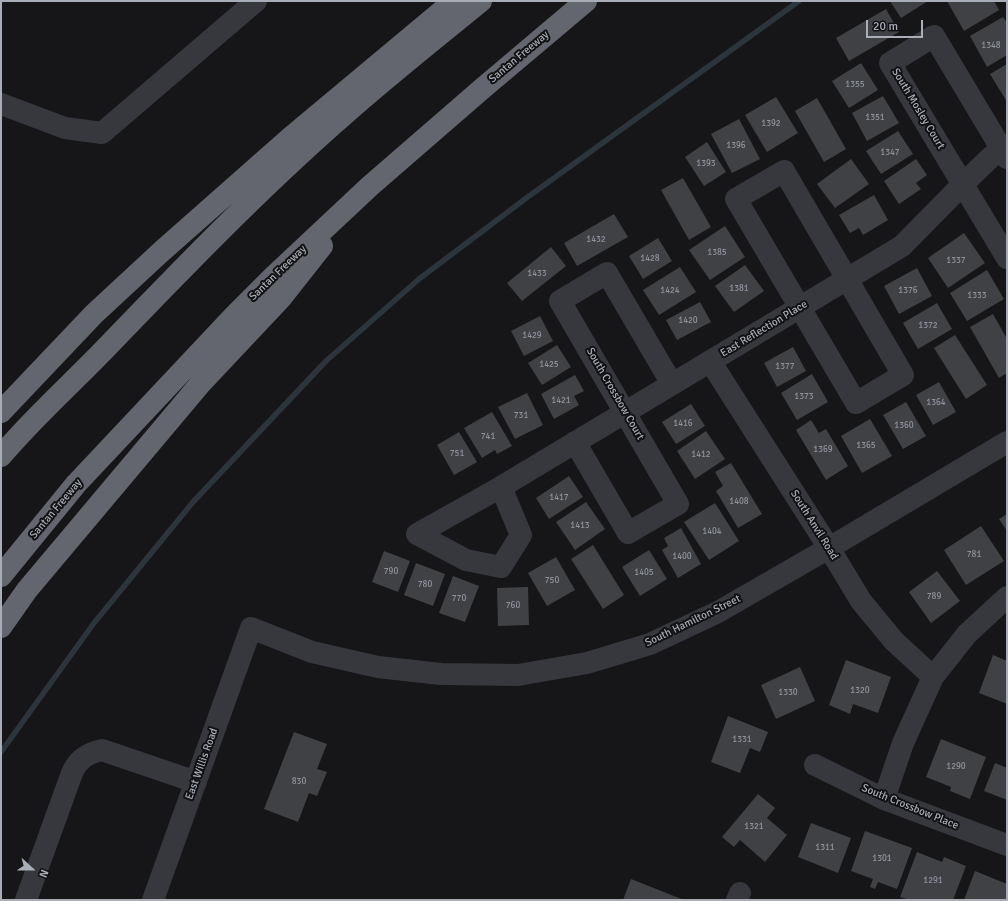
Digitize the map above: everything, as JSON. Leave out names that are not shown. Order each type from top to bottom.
[{"type":"highway","points":[[1,412],[94,314],[162,250],[290,138],[454,1]]},
{"type":"highway","points":[[1,456],[17,437],[102,353],[189,262],[273,181],[346,113],[481,1]]},
{"type":"highway","name":"Santan Freeway","points":[[1,576],[76,484],[273,277],[370,186],[586,1]]},
{"type":"highway","points":[[1,627],[27,590],[201,383],[281,298],[370,186]]},
{"type":"street","points":[[1,104],[65,128],[102,133],[256,1]]},
{"type":"street","name":"South Mosley Court","points":[[1005,151],[934,36],[890,63],[1007,258]]},
{"type":"street","name":"East Reflection Place","points":[[501,487],[521,535],[501,567],[466,560],[418,534],[501,487],[902,246],[963,184],[1005,151]]},
{"type":"street","points":[[784,171],[847,279],[903,375],[856,403],[736,199],[784,171]]},
{"type":"street","name":"South Crossbow Court","points":[[575,442],[628,533],[678,504],[560,301],[607,273],[672,384]]},
{"type":"street","name":"South Anvil Road","points":[[710,361],[861,601],[894,640],[933,677]]},
{"type":"street","name":"South Hamilton Street","points":[[251,628],[312,652],[378,667],[441,674],[518,675],[587,663],[650,644],[718,612],[1007,442]]},
{"type":"street","points":[[884,799],[903,743],[933,677],[967,634],[1007,597]]},
{"type":"street","name":"East Willis Road","points":[[153,900],[251,628]]},
{"type":"street","points":[[26,900],[72,772],[76,765],[91,752],[102,750],[196,782]]},
{"type":"street","name":"South Crossbow Place","points":[[815,765],[884,799],[1007,845]]},
{"type":"building","points":[[890,1],[928,1],[901,18]]},
{"type":"building","points":[[947,1],[994,1],[999,10],[964,31]]},
{"type":"building","points":[[886,9],[899,32],[849,61],[836,38]]},
{"type":"building","points":[[1003,17],[1007,23],[1007,55],[987,67],[970,36]]},
{"type":"building","points":[[861,63],[878,90],[849,108],[832,81]]},
{"type":"building","points":[[1007,64],[1007,102],[990,74]]},
{"type":"building","points":[[883,96],[899,123],[867,141],[852,113]]},
{"type":"building","points":[[776,97],[798,133],[767,152],[745,115]]},
{"type":"building","points":[[817,98],[846,149],[824,162],[795,111]]},
{"type":"building","points":[[739,119],[760,159],[732,173],[711,134]]},
{"type":"building","points":[[898,131],[913,154],[881,174],[866,151]]},
{"type":"building","points":[[707,142],[726,172],[704,186],[685,157]]},
{"type":"building","points":[[851,159],[869,184],[835,208],[817,184]]},
{"type":"building","points":[[916,159],[927,175],[916,183],[921,189],[899,204],[884,181]]},
{"type":"building","points":[[683,178],[711,227],[689,240],[661,190]]},
{"type":"building","points":[[874,195],[888,220],[863,235],[859,228],[850,233],[839,215]]},
{"type":"building","points":[[614,214],[628,237],[577,266],[564,243]]},
{"type":"building","points":[[725,226],[745,257],[710,280],[689,250]]},
{"type":"building","points":[[964,233],[985,263],[948,288],[928,258]]},
{"type":"building","points":[[658,238],[672,261],[643,279],[629,256]]},
{"type":"building","points":[[551,247],[566,266],[522,301],[507,283]]},
{"type":"building","points":[[745,265],[764,291],[734,312],[715,286]]},
{"type":"building","points":[[680,267],[696,292],[659,315],[643,290]]},
{"type":"building","points":[[917,268],[932,296],[899,314],[884,286]]},
{"type":"building","points":[[987,270],[1004,299],[967,321],[950,293]]},
{"type":"building","points":[[700,302],[711,322],[677,340],[666,320]]},
{"type":"building","points":[[937,303],[952,329],[918,349],[903,323]]},
{"type":"building","points":[[993,314],[1007,339],[1007,373],[999,378],[970,327]]},
{"type":"building","points":[[540,316],[553,341],[524,356],[511,331]]},
{"type":"building","points":[[955,335],[987,385],[966,399],[934,348]]},
{"type":"building","points":[[557,345],[571,367],[542,385],[528,363]]},
{"type":"building","points":[[793,347],[806,371],[777,387],[764,363]]},
{"type":"building","points":[[812,374],[828,402],[797,420],[781,393]]},
{"type":"building","points":[[575,375],[584,391],[574,396],[579,405],[554,419],[541,394]]},
{"type":"building","points":[[939,382],[956,412],[933,425],[916,395]]},
{"type":"building","points":[[527,393],[543,425],[515,439],[498,407]]},
{"type":"building","points":[[906,402],[926,436],[903,449],[883,415]]},
{"type":"building","points":[[691,404],[705,426],[676,444],[662,422]]},
{"type":"building","points":[[492,412],[512,446],[497,454],[495,450],[482,458],[464,428]]},
{"type":"building","points":[[870,419],[892,456],[862,473],[841,436]]},
{"type":"building","points":[[811,420],[819,433],[826,429],[848,466],[826,480],[796,430]]},
{"type":"building","points":[[706,431],[725,459],[695,479],[677,451]]},
{"type":"building","points":[[459,432],[477,462],[454,475],[437,445]]},
{"type":"building","points":[[731,463],[762,514],[738,528],[716,491],[723,486],[715,472]]},
{"type":"building","points":[[569,476],[583,497],[549,519],[536,498]]},
{"type":"building","points":[[586,502],[605,529],[575,550],[556,522]]},
{"type":"building","points":[[715,503],[739,541],[709,560],[684,522]]},
{"type":"building","points":[[1007,514],[1007,531],[999,519]]},
{"type":"building","points":[[981,526],[1004,561],[966,585],[944,550]]},
{"type":"building","points":[[681,528],[701,564],[678,578],[662,550],[668,546],[664,538]]},
{"type":"building","points":[[593,545],[624,595],[603,609],[571,559]]},
{"type":"building","points":[[649,550],[667,579],[640,596],[622,567]]},
{"type":"building","points":[[384,551],[410,561],[398,592],[372,582]]},
{"type":"building","points":[[556,557],[575,590],[547,606],[528,573]]},
{"type":"building","points":[[416,563],[445,574],[433,606],[404,595]]},
{"type":"building","points":[[937,571],[960,601],[931,623],[909,592]]},
{"type":"building","points":[[453,576],[479,586],[465,622],[439,613]]},
{"type":"building","points":[[528,587],[529,625],[498,626],[497,588]]},
{"type":"building","points":[[993,655],[1007,661],[1007,704],[979,693]]},
{"type":"building","points":[[846,660],[891,677],[878,713],[853,704],[850,714],[829,705]]},
{"type":"building","points":[[800,667],[815,701],[776,719],[761,685]]},
{"type":"building","points":[[728,716],[768,732],[760,752],[750,748],[740,773],[711,762]]},
{"type":"building","points":[[294,732],[327,744],[317,769],[327,772],[317,796],[309,793],[298,822],[264,809]]},
{"type":"building","points":[[941,739],[986,757],[970,799],[950,791],[951,787],[926,777]]},
{"type":"building","points":[[995,763],[1007,768],[1007,800],[984,791]]},
{"type":"building","points":[[758,794],[775,808],[767,818],[787,835],[765,862],[740,840],[734,847],[722,837]]},
{"type":"building","points":[[811,823],[851,838],[838,873],[798,857]]},
{"type":"building","points":[[865,831],[912,848],[897,889],[878,882],[875,889],[870,887],[873,879],[851,871]]},
{"type":"building","points":[[917,852],[942,862],[944,857],[966,866],[953,900],[909,900],[900,897]]},
{"type":"building","points":[[975,871],[1007,884],[1007,900],[964,900]]},
{"type":"building","points":[[631,879],[684,900],[623,900]]},
{"type":"waterway","points":[[1,752],[94,623],[193,502],[326,361],[419,279],[525,199],[799,1]]}]
